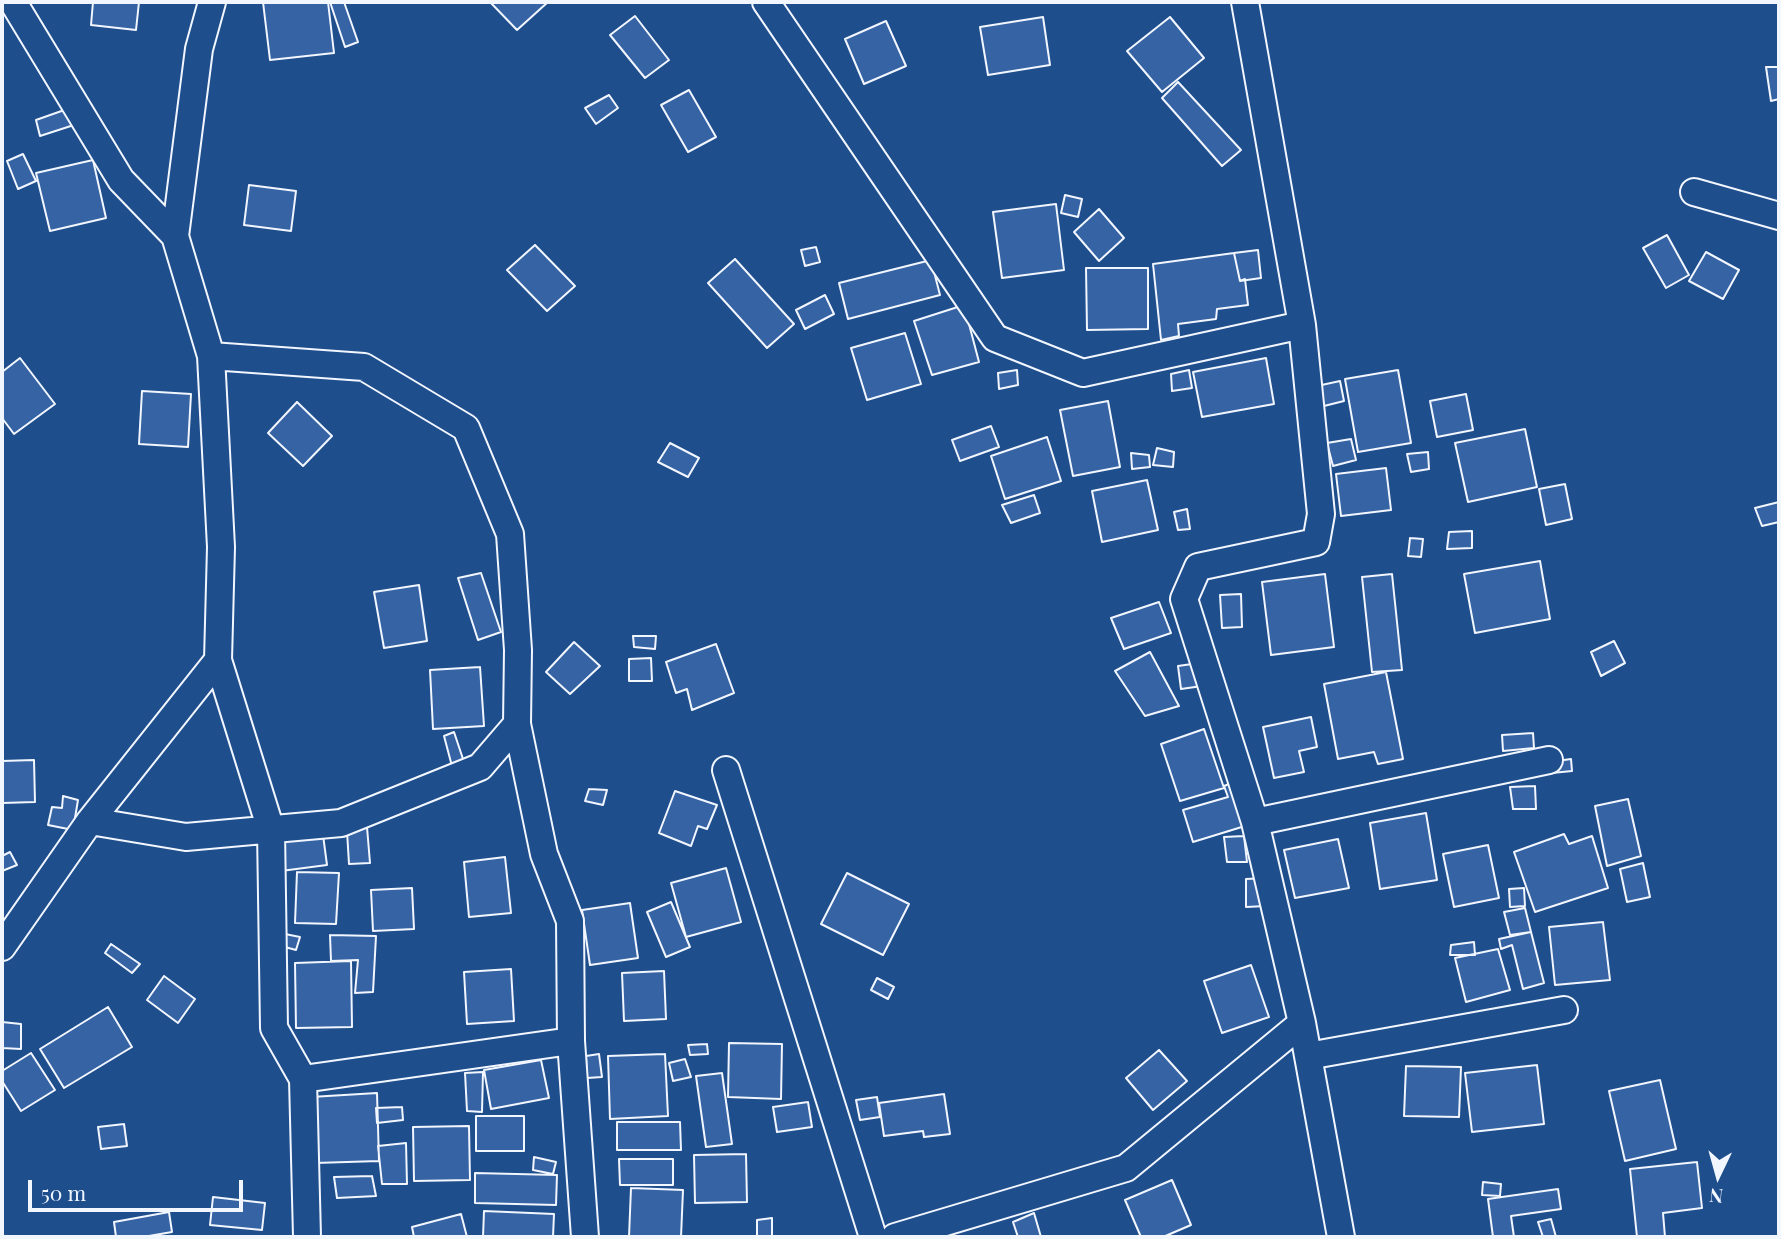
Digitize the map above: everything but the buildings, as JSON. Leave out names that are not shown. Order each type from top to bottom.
[{"type":"street","points":[[13,2],[121,180],[175,236]]},
{"type":"street","points":[[212,2],[199,49],[175,236],[211,356],[221,547],[218,660],[271,830],[274,1028],[303,1079],[307,1237]]},
{"type":"street","points":[[765,2],[995,338],[1083,373],[1302,325]]},
{"type":"street","points":[[1245,2],[1302,325],[1321,514],[1316,542],[1198,567],[1184,599],[1255,822],[1302,1023],[1341,1237]]},
{"type":"street","points":[[1694,192],[1779,216]]},
{"type":"street","points":[[211,356],[364,368],[466,428],[509,534],[518,650],[517,724],[544,854],[570,921],[571,1041],[585,1237]]},
{"type":"street","points":[[2,947],[90,821],[218,660]]},
{"type":"street","points":[[90,821],[187,837],[341,822],[444,784],[480,767],[517,724]]},
{"type":"street","points":[[1255,822],[1549,760]]},
{"type":"street","points":[[726,770],[873,1237]]},
{"type":"street","points":[[1308,1056],[1564,1010]]},
{"type":"street","points":[[895,1237],[1126,1168],[1302,1023]]},
{"type":"street","points":[[303,1079],[571,1041]]}]
